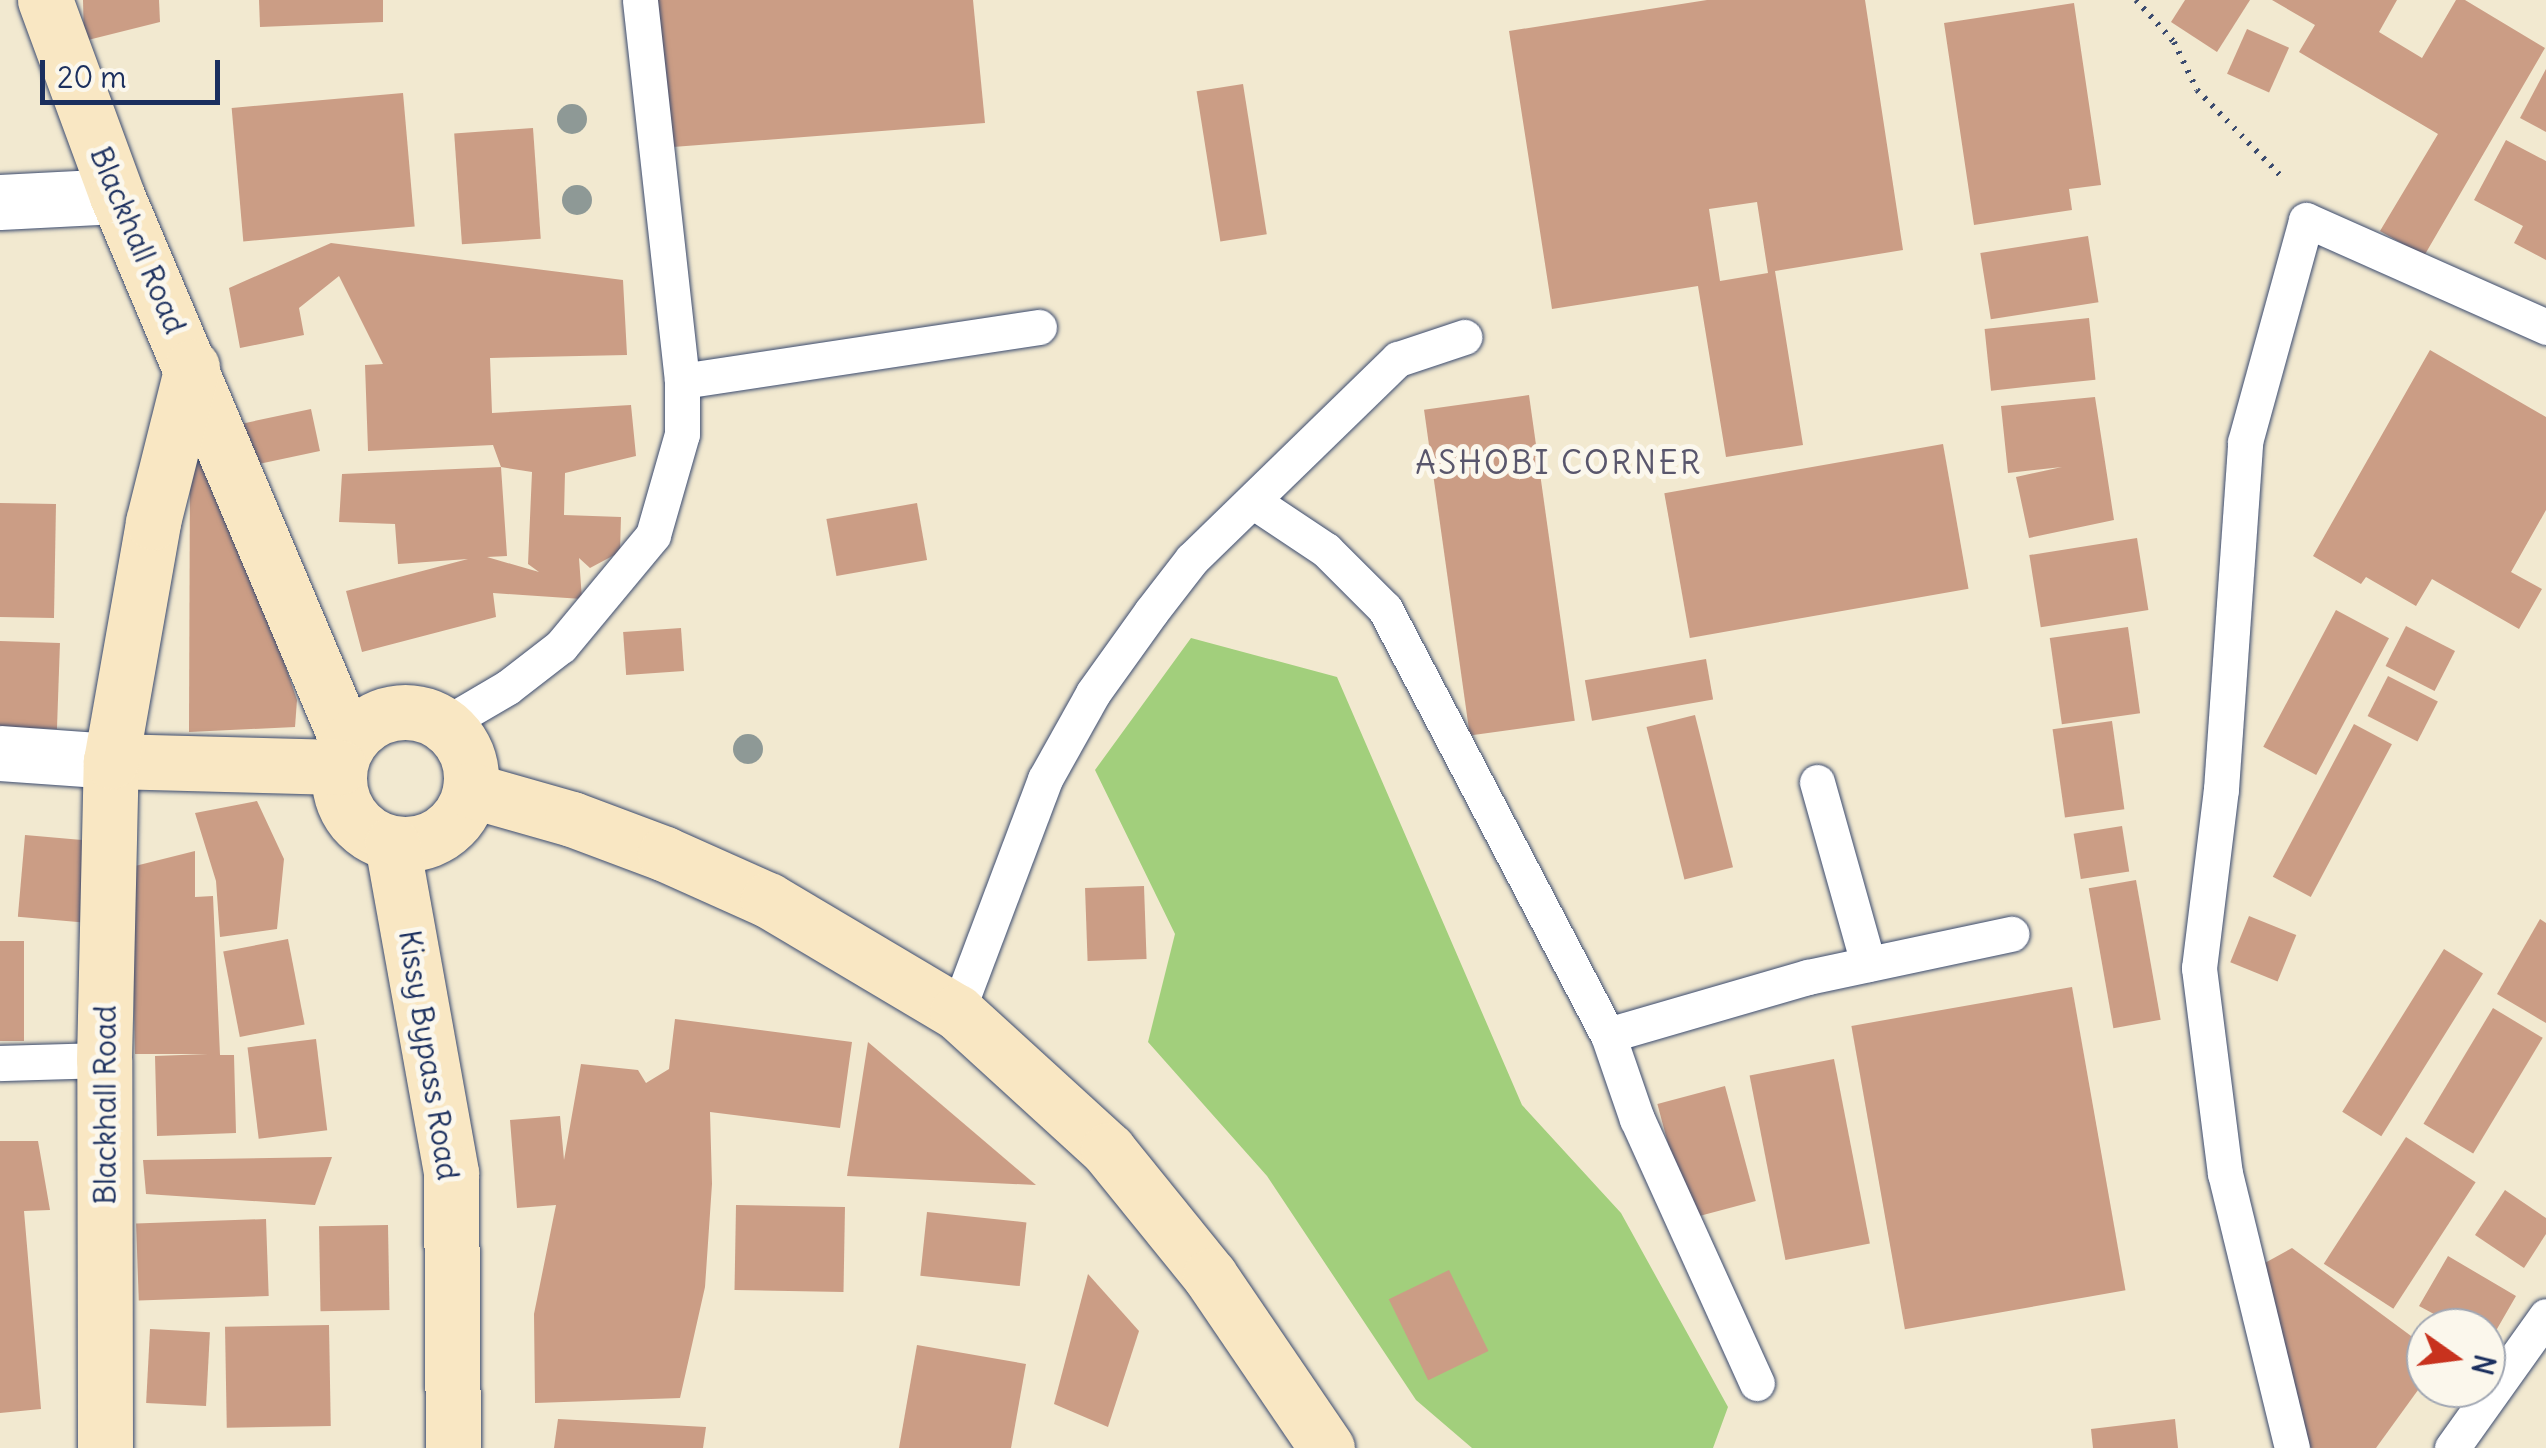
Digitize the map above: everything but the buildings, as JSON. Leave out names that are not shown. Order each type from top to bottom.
[{"type":"main road","name":"Blackhall Road","points":[[45,0],[116,196],[192,367],[343,755]]},
{"type":"main road","name":"Blackhall Road","points":[[105,1448],[104,1060],[110,762],[153,522],[192,367]]},
{"type":"main road","points":[[392,712],[420,712],[445,724],[466,754],[470,790],[461,814],[442,833],[418,843],[392,844],[368,834],[350,816],[340,793],[343,755],[366,723],[392,712]]},
{"type":"main road","points":[[110,762],[343,755]]},
{"type":"main road","points":[[470,790],[609,833],[768,900],[957,1012],[1108,1150],[1210,1276],[1326,1448]]},
{"type":"main road","name":"Kissy Bypass Road","points":[[392,844],[452,1173],[453,1448]]},
{"type":"street","points":[[0,202],[116,196]]},
{"type":"street","points":[[7,754],[110,762]]},
{"type":"lane","points":[[445,724],[508,687],[561,646],[653,535],[682,434],[682,381],[640,0]]},
{"type":"lane","points":[[2292,1448],[2224,1174],[2199,968],[2221,788],[2246,442],[2306,220],[2546,326]]},
{"type":"lane","points":[[682,381],[1039,327]]},
{"type":"lane","points":[[957,1012],[1045,779],[1093,693],[1192,559],[1398,359],[1464,338]]},
{"type":"lane","points":[[1254,502],[1326,550],[1385,609],[1608,1035],[1637,1120],[1757,1383]]},
{"type":"lane","points":[[1817,782],[1868,964]]},
{"type":"lane","points":[[1608,1035],[1808,976],[2010,934]]},
{"type":"lane","points":[[0,1063],[104,1060]]},
{"type":"lane","points":[[2452,1448],[2546,1316]]},
{"type":"path","points":[[2136,0],[2174,42],[2197,90],[2282,174],[2306,220]]},
{"type":"green space","points":[[1191,638],[1337,677],[1522,1105],[1621,1213],[1728,1407],[1713,1448],[1472,1448],[1416,1400],[1267,1176],[1148,1042],[1175,934],[1095,770]]},
{"type":"district","name":"ASHOBI CORNER","points":[[1559,463]]}]
